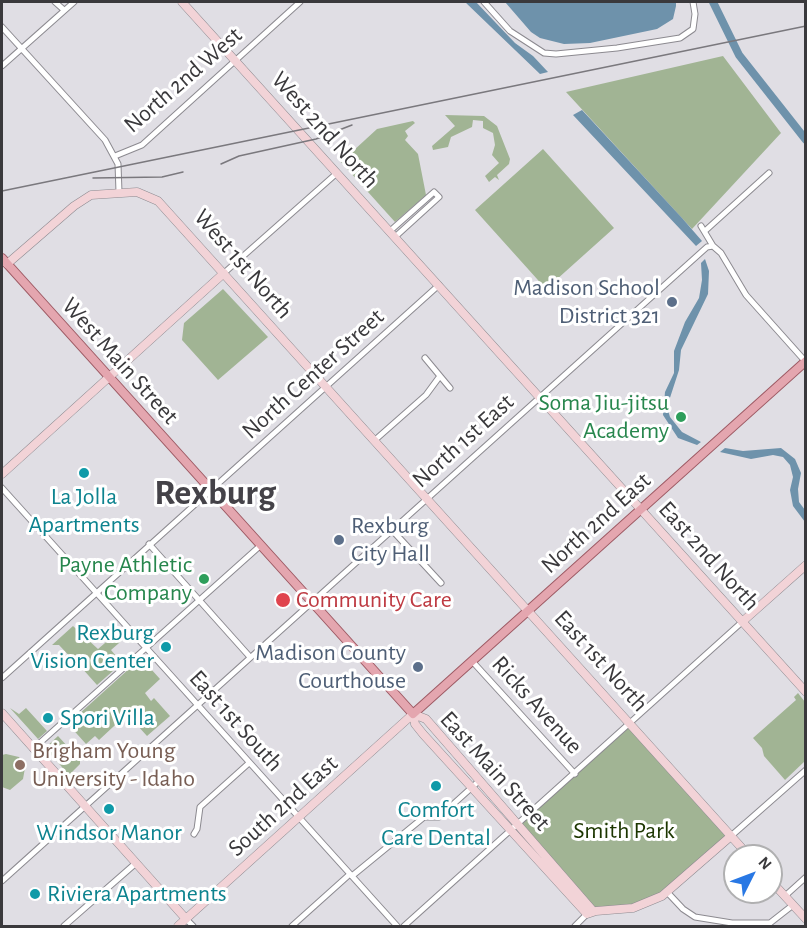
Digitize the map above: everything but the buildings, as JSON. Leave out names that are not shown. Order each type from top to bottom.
[{"type":"main road","name":"West Main Street","points":[[3,264],[210,489]]},
{"type":"main road","name":"North 2nd East","points":[[413,714],[805,361]]},
{"type":"main road","name":"East Main Street","points":[[210,489],[413,714]]},
{"type":"street","points":[[55,2],[64,10]]},
{"type":"street","points":[[2,66],[74,2]]},
{"type":"street","name":"West 2nd North","points":[[182,2],[439,285]]},
{"type":"street","name":"North 2nd West","points":[[115,156],[142,145],[300,2]]},
{"type":"street","points":[[484,2],[510,31],[544,53],[556,54],[617,48],[680,38],[693,29],[695,14],[693,2]]},
{"type":"street","points":[[2,27],[105,140],[115,156],[119,192]]},
{"type":"street","points":[[2,474],[337,172]]},
{"type":"street","points":[[769,173],[703,228],[713,246],[725,257],[753,304],[805,361]]},
{"type":"street","name":"West 1st North","points":[[3,264],[74,206],[91,195],[119,192],[142,193],[158,201],[326,386]]},
{"type":"street","points":[[434,192],[439,198],[392,234],[434,192]]},
{"type":"street","name":"North 1st East","points":[[2,882],[693,259],[707,247],[713,246]]},
{"type":"street","name":"North Center Street","points":[[2,678],[439,285]]},
{"type":"street","name":"East 2nd North","points":[[439,285],[806,692]]},
{"type":"street","points":[[425,358],[450,387]]},
{"type":"street","points":[[375,440],[426,395],[440,376]]},
{"type":"street","name":"East 1st North","points":[[326,386],[738,844]]},
{"type":"street","name":"East 1st South","points":[[2,488],[397,927]]},
{"type":"street","points":[[392,530],[441,584]]},
{"type":"street","points":[[149,544],[250,657]]},
{"type":"street","points":[[33,749],[261,545]]},
{"type":"street","points":[[404,927],[806,565]]},
{"type":"street","name":"Ricks Avenue","points":[[472,661],[575,774]]},
{"type":"street","points":[[2,713],[193,927]]},
{"type":"street","name":"East Main Street","points":[[413,714],[426,719],[518,824],[590,913]]},
{"type":"street","name":"East Main Street","points":[[413,714],[415,724],[471,788],[590,913]]},
{"type":"street","name":"South 2nd East","points":[[178,927],[413,714]]},
{"type":"street","points":[[194,834],[200,807],[249,763]]},
{"type":"street","points":[[575,927],[590,913],[633,908],[668,893],[806,770]]},
{"type":"street","points":[[291,927],[351,875],[424,818],[439,817],[480,780]]},
{"type":"street","points":[[64,927],[136,863]]},
{"type":"street","points":[[806,877],[785,896],[806,919]]},
{"type":"street","points":[[668,893],[683,909],[695,917],[721,924],[770,923],[793,905]]},
{"type":"green space","points":[[723,56],[781,133],[692,229],[566,92]]},
{"type":"green space","points":[[445,115],[484,116],[497,126],[510,159],[509,164],[497,175],[499,180],[495,177],[489,182],[485,176],[499,163],[492,155],[495,145],[493,133],[483,128],[483,121],[473,120],[472,127],[451,137],[448,147],[433,150],[432,146],[455,126]]},
{"type":"green space","points":[[413,121],[415,123],[405,131],[408,136],[405,140],[418,154],[426,195],[395,222],[341,162],[377,129]]},
{"type":"green space","points":[[543,149],[614,228],[546,289],[475,210]]},
{"type":"green space","points":[[223,289],[268,337],[218,380],[182,340],[184,323]]},
{"type":"green space","points":[[73,626],[98,649],[119,631],[126,637],[111,650],[122,663],[97,685],[80,666],[75,669],[72,665],[75,662],[59,645],[52,645]]},
{"type":"green space","points":[[141,658],[160,679],[145,693],[151,701],[154,698],[170,716],[147,736],[127,714],[99,740],[95,736],[86,744],[68,724]]},
{"type":"green space","points":[[798,693],[805,702],[805,761],[785,780],[764,756],[762,748],[753,738],[796,700],[794,697]]},
{"type":"green space","points":[[10,708],[19,714],[26,708],[47,731],[38,739]]},
{"type":"green space","name":"Smith Park","points":[[631,724],[731,836],[647,904],[593,909],[518,824]]},
{"type":"green space","points":[[58,736],[80,760],[80,764],[69,775],[45,748]]},
{"type":"green space","points":[[2,755],[19,757],[25,768],[23,779],[10,790],[2,787]]},
{"type":"water","points":[[465,2],[476,2],[515,43],[533,56],[548,72],[540,74]]},
{"type":"water","points":[[505,2],[676,2],[676,6],[673,19],[657,29],[590,43],[564,44],[540,38],[531,32]]},
{"type":"water","points":[[582,110],[702,241],[696,246],[573,115]]},
{"type":"water","points":[[705,259],[709,271],[708,294],[681,350],[679,370],[667,407],[670,417],[682,432],[701,442],[697,445],[678,438],[663,415],[665,392],[674,373],[674,351],[685,322],[699,298],[702,280],[701,263]]},
{"type":"water","points":[[725,448],[743,451],[781,448],[795,459],[801,473],[798,489],[799,502],[805,510],[805,522],[793,506],[790,490],[793,477],[790,465],[783,457],[773,455],[751,459],[720,452]]},
{"type":"waterway","points":[[713,2],[739,55],[806,140]]},
{"type":"railway","points":[[2,191],[806,26]]},
{"type":"railway","points":[[221,164],[239,156],[316,139],[352,125]]},
{"type":"railway","points":[[93,178],[162,177],[183,172]]},
{"type":"place","name":"Madison School District 321","points":[[672,302]]},
{"type":"place","name":"Soma Jiu-jitsu Academy","points":[[681,417]]},
{"type":"place","name":"La Jolla Apartments","points":[[84,473]]},
{"type":"place","name":"Rexburg City Hall","points":[[339,540]]},
{"type":"place","name":"Payne Athletic Company","points":[[204,579]]},
{"type":"place","name":"Community Care","points":[[283,600]]},
{"type":"place","name":"Rexburg Vision Center","points":[[166,647]]},
{"type":"place","name":"Madison County Courthouse","points":[[418,667]]},
{"type":"place","name":"Spori Villa","points":[[48,718]]},
{"type":"place","name":"Brigham Young University - Idaho","points":[[20,765]]},
{"type":"place","name":"Comfort Care Dental","points":[[436,786]]},
{"type":"place","name":"Windsor Manor","points":[[109,809]]},
{"type":"place","name":"Riviera Apartments","points":[[35,894]]},
{"type":"district","name":"Rexburg","points":[[215,493]]}]
